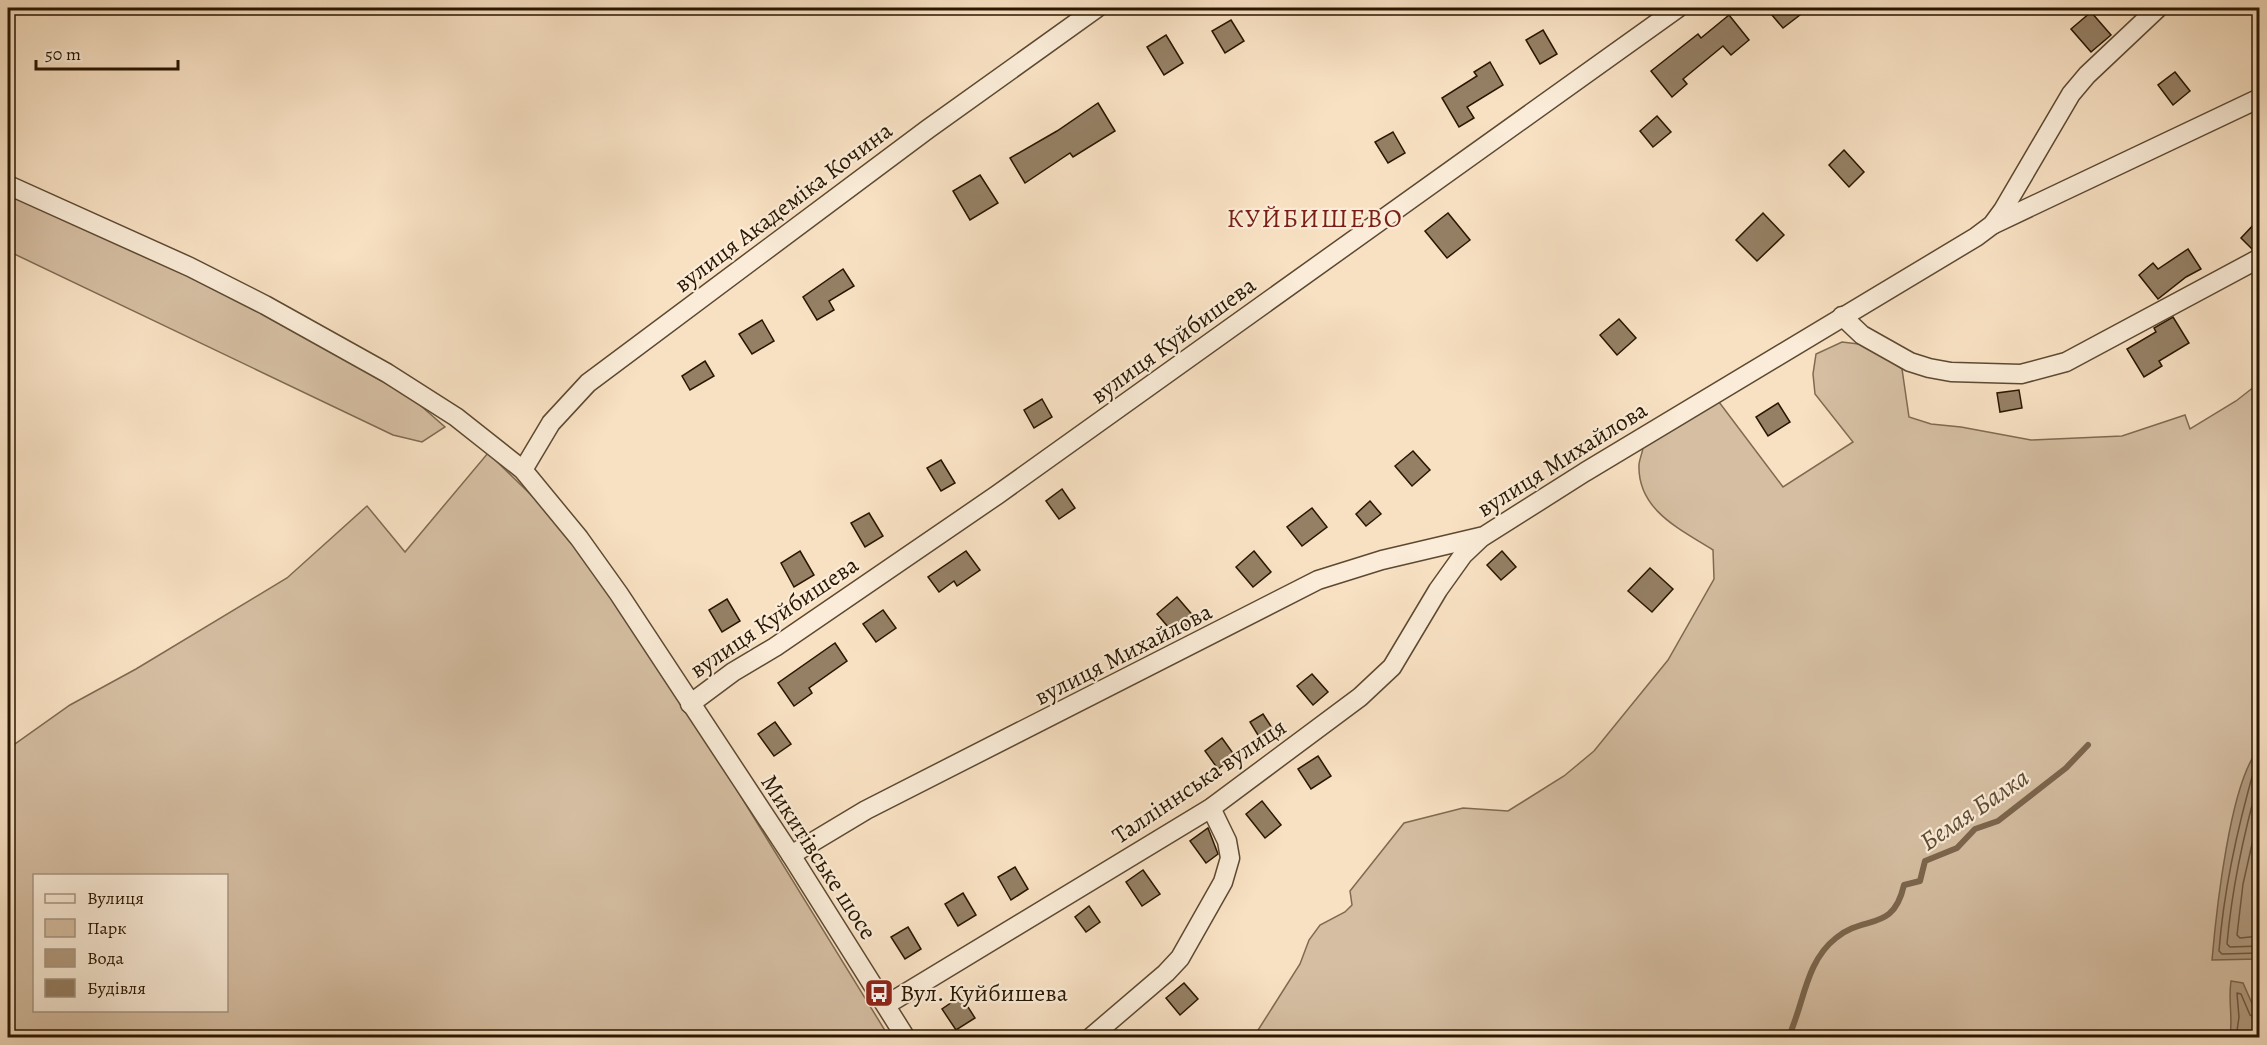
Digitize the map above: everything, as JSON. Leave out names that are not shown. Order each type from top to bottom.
[{"type":"street","name":"вулиця Академіка Кочина","points":[[523,470],[551,423],[588,383],[928,129],[1097,8]]},
{"type":"street","name":"вулиця Куйбишева","points":[[690,704],[997,495],[1678,8]]},
{"type":"street","name":"вулиця Михайлова","points":[[791,855],[866,810],[1318,580],[1382,560],[1484,536],[1842,316],[1976,237],[1992,225],[2019,185],[2071,94],[2087,75],[2158,8]]},
{"type":"street","points":[[1992,225],[2259,98]]},
{"type":"street","name":"Микитівське шосе","points":[[8,185],[190,267],[265,305],[387,373],[456,417],[523,470],[579,538],[619,594],[791,855],[906,1038]]},
{"type":"street","points":[[1842,316],[1862,335],[1910,362],[1951,372],[2021,374],[2066,362],[2259,258]]},
{"type":"street","name":"Талліннська вулиця","points":[[886,1005],[1210,808],[1378,682],[1392,667],[1438,590],[1463,555],[1484,536]]},
{"type":"street","points":[[1090,1038],[1166,973],[1180,958],[1223,882],[1230,858],[1227,841],[1210,808]]},
{"type":"green space","points":[[8,194],[193,272],[413,399],[445,427],[422,442],[393,435],[8,251]]},
{"type":"green space","points":[[1842,342],[1867,345],[1902,369],[1909,417],[1931,424],[2031,440],[2122,436],[2185,415],[2190,429],[2236,401],[2259,383],[2259,1037],[1253,1038],[1300,964],[1309,940],[1320,925],[1345,912],[1352,905],[1350,891],[1404,823],[1463,808],[1508,811],[1564,776],[1594,751],[1668,660],[1714,579],[1713,550],[1675,526],[1653,506],[1640,480],[1639,464],[1643,446],[1719,402],[1783,487],[1853,442],[1815,394],[1813,374],[1816,354]]},
{"type":"green space","points":[[488,453],[556,519],[615,598],[687,709],[889,1037],[8,1038],[8,749],[70,705],[136,669],[287,578],[367,506],[405,552]]},
{"type":"water","points":[[2259,749],[2259,959],[2212,960],[2221,881],[2232,817],[2249,765]]},
{"type":"water","points":[[2231,981],[2243,983],[2259,1014],[2259,1037],[2230,1037]]},
{"type":"building","points":[[1766,8],[1809,8],[1783,28]]},
{"type":"building","points":[[2091,12],[2111,35],[2091,52],[2071,29]]},
{"type":"building","points":[[1729,15],[1749,40],[1731,55],[1723,46],[1683,79],[1687,84],[1672,97],[1651,71],[1698,34],[1701,38]]},
{"type":"building","points":[[1231,20],[1244,41],[1225,53],[1212,31]]},
{"type":"building","points":[[1543,30],[1557,54],[1540,64],[1526,40]]},
{"type":"building","points":[[1166,35],[1183,63],[1164,75],[1147,47]]},
{"type":"building","points":[[1490,62],[1503,85],[1467,107],[1474,118],[1459,127],[1442,98],[1477,76],[1474,72]]},
{"type":"building","points":[[2175,72],[2190,91],[2173,105],[2158,85]]},
{"type":"building","points":[[1098,103],[1115,131],[1073,157],[1070,153],[1025,183],[1010,158],[1057,131]]},
{"type":"building","points":[[1657,116],[1671,132],[1653,147],[1640,131]]},
{"type":"building","points":[[1393,132],[1405,153],[1388,163],[1375,142]]},
{"type":"building","points":[[1844,150],[1864,172],[1849,187],[1829,165]]},
{"type":"building","points":[[980,175],[998,203],[970,220],[953,191]]},
{"type":"building","points":[[1448,213],[1470,240],[1447,258],[1425,231]]},
{"type":"building","points":[[1763,213],[1784,235],[1757,261],[1736,240]]},
{"type":"building","points":[[2259,219],[2259,247],[2252,249],[2241,238]]},
{"type":"building","points":[[2188,249],[2201,269],[2186,277],[2158,299],[2139,275],[2153,263],[2158,269]]},
{"type":"building","points":[[843,269],[854,286],[829,301],[834,310],[817,320],[803,297]]},
{"type":"building","points":[[2173,317],[2189,343],[2159,361],[2162,366],[2144,377],[2127,349],[2156,332],[2154,328]]},
{"type":"building","points":[[1619,319],[1636,338],[1617,355],[1600,335]]},
{"type":"building","points":[[762,320],[774,341],[752,354],[739,334]]},
{"type":"building","points":[[705,361],[714,376],[690,390],[682,376]]},
{"type":"building","points":[[2019,390],[2022,408],[2000,412],[1997,393]]},
{"type":"building","points":[[1042,399],[1052,417],[1034,428],[1024,410]]},
{"type":"building","points":[[1778,403],[1790,422],[1768,436],[1756,417]]},
{"type":"building","points":[[1413,451],[1430,470],[1412,486],[1395,466]]},
{"type":"building","points":[[941,460],[955,483],[941,491],[927,468]]},
{"type":"building","points":[[1062,489],[1075,508],[1059,519],[1046,501]]},
{"type":"building","points":[[1370,501],[1381,514],[1366,526],[1356,514]]},
{"type":"building","points":[[1312,508],[1327,527],[1302,546],[1287,527]]},
{"type":"building","points":[[869,513],[883,536],[865,547],[851,523]]},
{"type":"building","points":[[800,551],[814,575],[794,587],[781,563]]},
{"type":"building","points":[[966,551],[980,570],[957,586],[954,581],[939,592],[928,577]]},
{"type":"building","points":[[1254,551],[1271,572],[1253,587],[1236,567]]},
{"type":"building","points":[[1502,551],[1516,567],[1501,580],[1487,565]]},
{"type":"building","points":[[1650,568],[1673,589],[1652,612],[1628,591]]},
{"type":"building","points":[[1177,597],[1195,618],[1175,635],[1157,614]]},
{"type":"building","points":[[727,599],[740,621],[722,632],[709,610]]},
{"type":"building","points":[[883,610],[896,628],[876,642],[863,624]]},
{"type":"building","points":[[835,643],[847,661],[809,688],[812,693],[794,706],[778,683]]},
{"type":"building","points":[[1312,674],[1328,692],[1313,705],[1297,686]]},
{"type":"building","points":[[1263,714],[1274,731],[1261,740],[1250,722]]},
{"type":"building","points":[[775,722],[791,744],[774,756],[758,734]]},
{"type":"building","points":[[1222,738],[1235,756],[1218,769],[1205,751]]},
{"type":"building","points":[[1318,756],[1331,776],[1311,789],[1298,769]]},
{"type":"building","points":[[1262,801],[1281,825],[1265,838],[1246,814]]},
{"type":"building","points":[[1208,828],[1218,854],[1206,863],[1190,841]]},
{"type":"building","points":[[1015,867],[1028,889],[1011,900],[998,877]]},
{"type":"building","points":[[1143,870],[1160,894],[1142,906],[1126,882]]},
{"type":"building","points":[[963,893],[976,915],[958,926],[945,904]]},
{"type":"building","points":[[1089,906],[1100,922],[1086,932],[1075,917]]},
{"type":"building","points":[[908,927],[921,949],[905,959],[891,937]]},
{"type":"building","points":[[1184,983],[1198,999],[1180,1015],[1166,998]]},
{"type":"building","points":[[961,996],[975,1018],[956,1030],[942,1009]]},
{"type":"waterway","name":"Белая Балка","points":[[1788,1038],[1811,971],[1826,948],[1836,938],[1857,926],[1885,917],[1899,900],[1904,885],[1920,881],[1925,861],[1957,848],[1975,829],[1998,821],[2066,768],[2088,745]]},
{"type":"place","name":"Вул. Куйбишева","points":[[879,993]]},
{"type":"district","name":"КУЙБИШЕВО","points":[[1315,218]]}]
